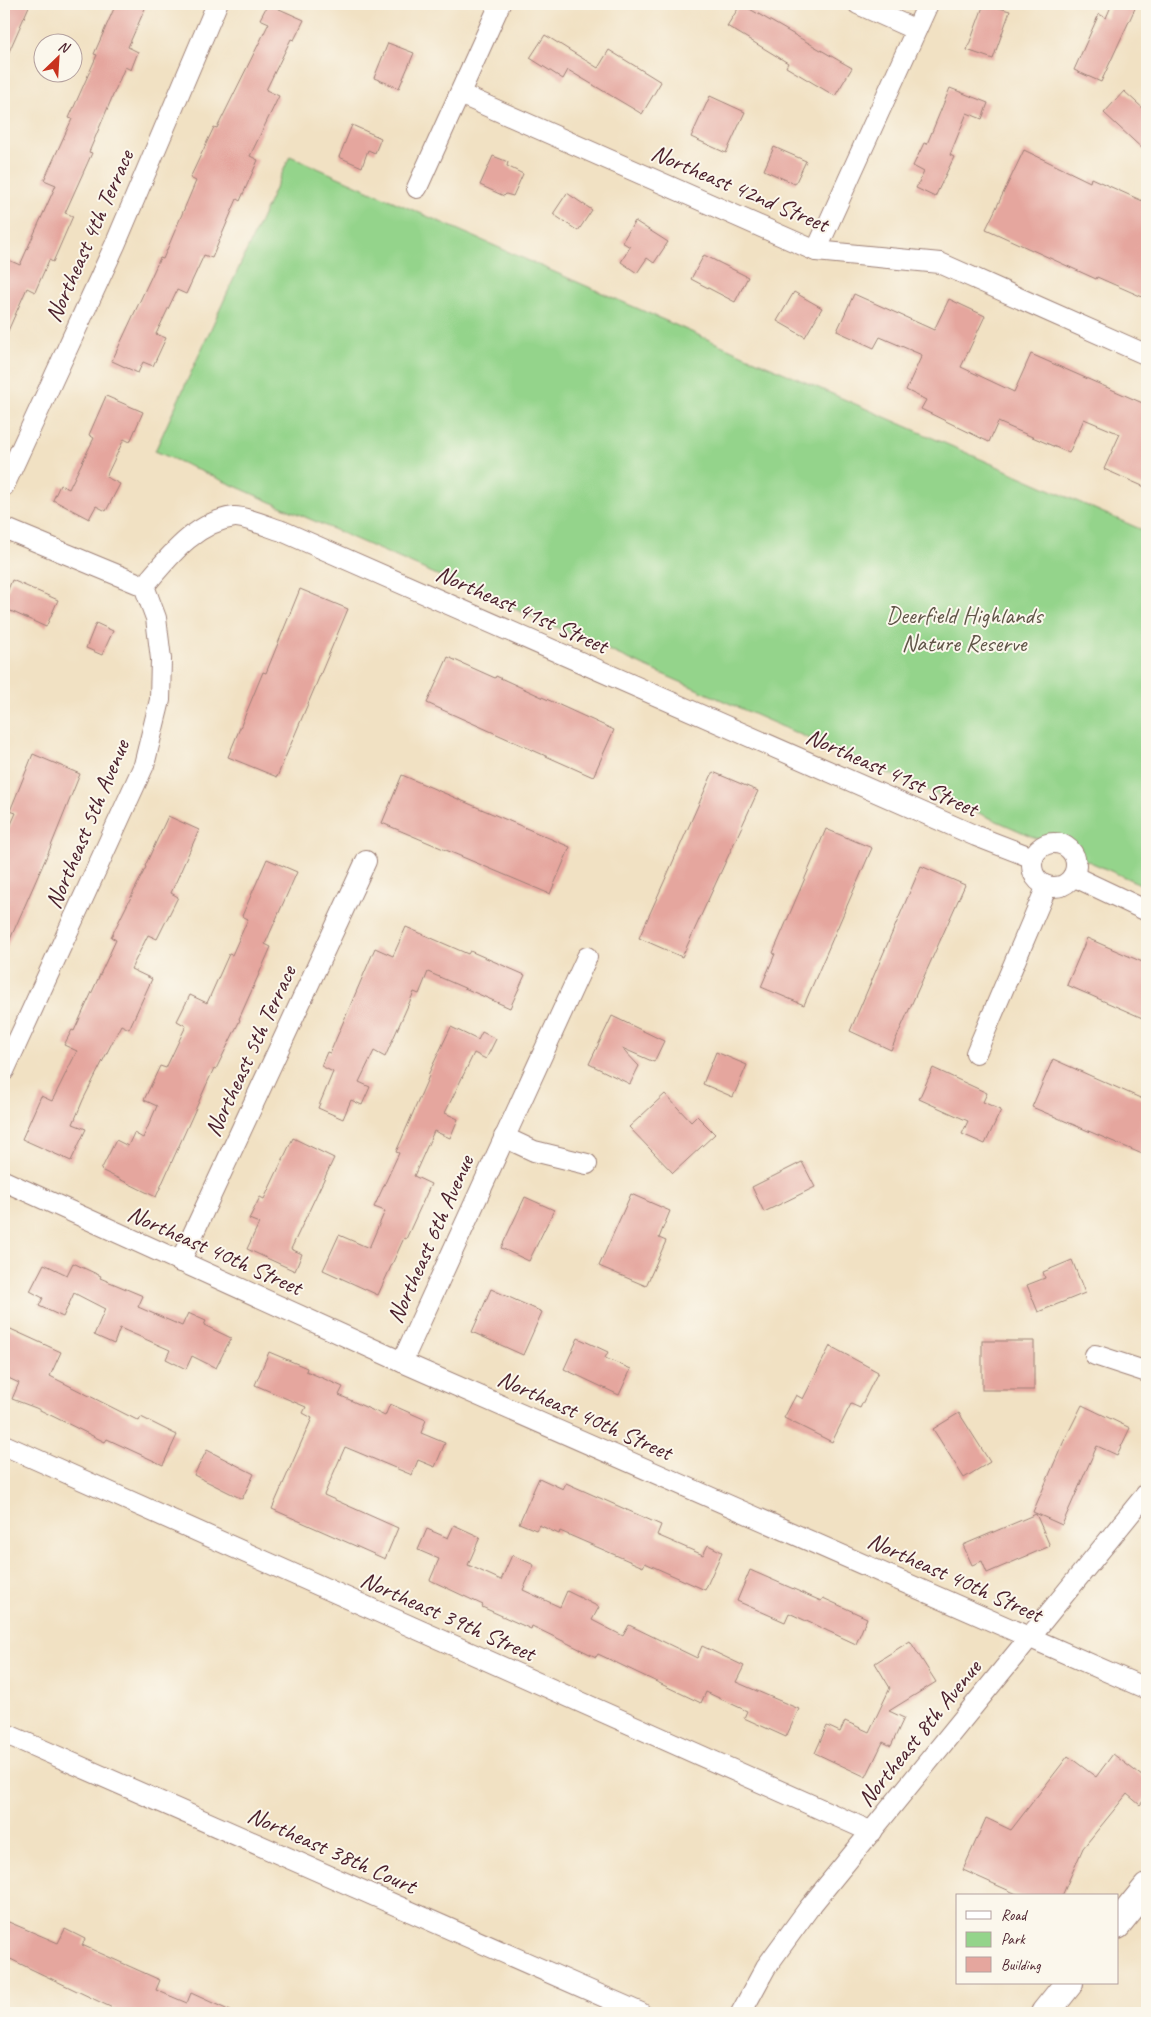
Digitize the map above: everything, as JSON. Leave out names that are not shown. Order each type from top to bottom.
[{"type":"main road","points":[[1118,1923],[1147,1888]]},
{"type":"main road","points":[[1045,2013],[1068,1984]]},
{"type":"street","name":"Northeast 4th Terrace","points":[[4,486],[114,245],[216,4]]},
{"type":"street","points":[[418,188],[500,4]]},
{"type":"street","points":[[858,4],[916,30]]},
{"type":"street","points":[[816,251],[928,4]]},
{"type":"street","name":"Northeast 42nd Street","points":[[460,94],[816,251],[940,263],[1147,355]]},
{"type":"street","name":"Northeast 41st Street","points":[[144,586],[178,547],[210,524],[236,517],[264,525],[410,586],[976,836],[1033,858]]},
{"type":"street","points":[[4,528],[144,586]]},
{"type":"street","name":"Northeast 5th Avenue","points":[[4,1071],[144,766],[160,700],[161,659],[156,618],[144,586]]},
{"type":"street","points":[[1054,843],[1063,845],[1071,851],[1075,859],[1076,868],[1073,876],[1062,885],[1047,886],[1039,881],[1034,874],[1033,858],[1038,850],[1045,845],[1054,843]]},
{"type":"street","name":"Northeast 5th Terrace","points":[[180,1262],[366,861]]},
{"type":"street","points":[[1073,876],[1147,911]]},
{"type":"street","points":[[976,1053],[1047,886]]},
{"type":"street","name":"Northeast 6th Avenue","points":[[402,1362],[587,957]]},
{"type":"street","name":"Northeast 6th Avenue","points":[[504,1137],[534,1151],[587,1164]]},
{"type":"street","name":"Northeast 40th Street","points":[[4,1181],[402,1362],[1147,1689]]},
{"type":"street","points":[[1095,1355],[1147,1372]]},
{"type":"street","name":"Northeast 39th Street","points":[[4,1445],[872,1832]]},
{"type":"street","name":"Northeast 8th Avenue","points":[[741,2013],[766,1967],[809,1908],[1147,1492]]},
{"type":"street","name":"Northeast 38th Court","points":[[4,1733],[641,2013]]},
{"type":"green space","name":"Deerfield Highlands Nature Reserve","points":[[290,156],[1147,532],[1147,887],[155,451]]},
{"type":"building","points":[[4,4],[30,4],[4,63]]},
{"type":"building","points":[[116,4],[147,4],[128,47],[138,52],[131,70],[125,67],[89,152],[92,153],[65,213],[73,216],[53,262],[49,260],[35,292],[27,288],[4,340],[4,258],[20,265],[56,185],[44,180],[72,119],[69,118],[97,55],[94,54]]},
{"type":"building","points":[[268,4],[304,20],[294,40],[291,39],[266,90],[279,96],[250,156],[258,160],[240,201],[237,199],[212,258],[204,255],[186,294],[177,290],[156,334],[166,338],[153,366],[143,362],[138,373],[112,361],[160,258],[163,259],[196,181],[190,178],[214,127],[217,128],[269,23],[260,19]]},
{"type":"building","points":[[741,4],[852,68],[835,96],[786,67],[788,63],[727,26]]},
{"type":"building","points":[[984,4],[1010,11],[993,59],[967,50]]},
{"type":"building","points":[[1112,4],[1137,4],[1101,82],[1074,70],[1099,14],[1106,18]]},
{"type":"building","points":[[545,35],[598,68],[609,50],[661,82],[642,114],[568,70],[563,79],[530,58]]},
{"type":"building","points":[[388,43],[414,53],[399,88],[374,78]]},
{"type":"building","points":[[950,88],[988,103],[982,119],[967,113],[950,155],[954,157],[935,197],[916,188],[924,172],[913,166],[924,143],[927,144]]},
{"type":"building","points":[[1124,91],[1147,112],[1147,153],[1104,113]]},
{"type":"building","points":[[710,96],[745,112],[726,153],[691,137]]},
{"type":"building","points":[[352,125],[381,138],[375,153],[368,150],[362,167],[339,157]]},
{"type":"building","points":[[774,147],[806,161],[795,184],[764,170]]},
{"type":"building","points":[[1024,150],[1090,182],[1091,178],[1147,203],[1147,299],[1097,277],[1096,279],[986,229]]},
{"type":"building","points":[[493,156],[508,162],[507,166],[523,174],[513,196],[506,194],[504,196],[480,185]]},
{"type":"building","points":[[567,193],[592,210],[578,231],[553,214]]},
{"type":"building","points":[[635,221],[668,242],[654,263],[647,258],[637,273],[621,262],[630,247],[622,242]]},
{"type":"building","points":[[704,255],[748,277],[735,302],[691,279]]},
{"type":"building","points":[[794,292],[822,308],[805,337],[777,321]]},
{"type":"building","points":[[854,294],[934,330],[949,299],[985,316],[961,367],[1014,392],[1031,354],[1147,405],[1147,488],[1104,469],[1120,434],[1084,419],[1069,453],[998,422],[989,442],[921,409],[926,400],[906,390],[922,355],[880,337],[874,348],[837,331]]},
{"type":"building","points":[[106,396],[143,412],[130,442],[124,439],[106,477],[120,484],[106,511],[96,506],[89,519],[53,500],[60,485],[69,489],[94,438],[89,435]]},
{"type":"building","points":[[12,580],[58,600],[46,627],[4,608],[4,599]]},
{"type":"building","points":[[300,589],[348,609],[277,777],[228,757],[263,672],[266,673]]},
{"type":"building","points":[[96,623],[113,631],[102,655],[86,648]]},
{"type":"building","points":[[448,657],[495,678],[496,676],[614,730],[593,777],[427,703]]},
{"type":"building","points":[[33,754],[80,774],[49,851],[4,953],[4,840],[16,813],[10,811]]},
{"type":"building","points":[[713,772],[758,791],[682,957],[639,938]]},
{"type":"building","points":[[402,775],[570,847],[550,894],[382,823]]},
{"type":"building","points":[[168,816],[199,830],[171,893],[178,897],[157,939],[148,935],[131,969],[152,979],[129,1029],[121,1025],[83,1100],[73,1124],[86,1129],[71,1161],[22,1139],[41,1096],[52,1101],[77,1051],[64,1045],[72,1030],[74,1031],[116,940],[111,937],[146,867]]},
{"type":"building","points":[[826,829],[872,848],[804,1005],[761,987],[775,954],[773,953]]},
{"type":"building","points":[[267,859],[297,872],[265,944],[271,947],[240,1020],[216,1069],[214,1068],[156,1197],[101,1170],[116,1140],[128,1146],[134,1133],[143,1138],[157,1106],[144,1100],[160,1066],[166,1068],[186,1026],[177,1021],[190,995],[207,1003],[229,954],[232,955],[248,919],[242,916]]},
{"type":"building","points":[[921,866],[965,885],[891,1050],[850,1031]]},
{"type":"building","points":[[406,927],[468,954],[470,951],[525,975],[510,1008],[428,972],[419,994],[414,992],[385,1057],[374,1051],[359,1082],[370,1087],[362,1105],[351,1100],[343,1119],[318,1108],[333,1072],[321,1066],[327,1052],[330,1053],[375,948],[393,956]]},
{"type":"building","points":[[1087,938],[1147,964],[1147,1020],[1067,985]]},
{"type":"building","points":[[612,1016],[664,1041],[654,1062],[622,1048],[639,1066],[630,1084],[589,1064]]},
{"type":"building","points":[[451,1027],[478,1040],[482,1032],[496,1039],[486,1059],[474,1053],[445,1113],[458,1119],[450,1138],[434,1131],[414,1176],[431,1184],[378,1295],[323,1270],[339,1235],[369,1248],[385,1211],[374,1207],[399,1153],[396,1152],[428,1075]]},
{"type":"building","points":[[716,1052],[747,1065],[733,1097],[703,1084]]},
{"type":"building","points":[[1053,1059],[1147,1101],[1147,1156],[1032,1107]]},
{"type":"building","points":[[933,1068],[987,1093],[983,1102],[1001,1110],[985,1144],[962,1134],[968,1121],[919,1099]]},
{"type":"building","points":[[665,1094],[691,1122],[697,1116],[715,1134],[673,1173],[629,1127]]},
{"type":"building","points":[[293,1138],[334,1158],[291,1249],[302,1254],[295,1271],[247,1249],[259,1223],[249,1219],[260,1197],[264,1199]]},
{"type":"building","points":[[802,1162],[815,1187],[764,1212],[752,1187]]},
{"type":"building","points":[[631,1194],[670,1211],[659,1238],[666,1241],[646,1286],[599,1266]]},
{"type":"building","points":[[525,1197],[554,1210],[529,1261],[501,1248]]},
{"type":"building","points":[[1072,1260],[1085,1293],[1038,1312],[1027,1285],[1045,1278],[1043,1272]]},
{"type":"building","points":[[73,1263],[101,1276],[100,1278],[143,1296],[138,1307],[182,1326],[188,1313],[206,1321],[204,1325],[231,1338],[216,1368],[192,1356],[186,1369],[166,1359],[170,1350],[120,1328],[114,1344],[94,1335],[105,1309],[74,1293],[63,1317],[39,1306],[43,1298],[30,1291],[44,1264],[67,1275]]},
{"type":"building","points":[[491,1289],[542,1312],[523,1355],[472,1332]]},
{"type":"building","points":[[4,1326],[61,1352],[50,1376],[139,1421],[141,1417],[177,1435],[163,1465],[107,1439],[105,1442],[36,1408],[12,1399],[19,1383],[4,1376]]},
{"type":"building","points":[[578,1338],[608,1352],[605,1358],[631,1369],[619,1395],[564,1369]]},
{"type":"building","points":[[982,1341],[1034,1341],[1034,1390],[982,1390]]},
{"type":"building","points":[[830,1346],[878,1372],[860,1408],[851,1404],[832,1442],[784,1418],[796,1395],[803,1399]]},
{"type":"building","points":[[269,1352],[307,1368],[306,1371],[343,1387],[339,1395],[385,1416],[390,1404],[426,1420],[421,1433],[445,1443],[435,1467],[418,1460],[412,1475],[345,1447],[324,1495],[398,1528],[385,1559],[272,1509],[312,1418],[303,1413],[306,1407],[255,1385]]},
{"type":"building","points":[[1082,1405],[1130,1428],[1117,1455],[1097,1446],[1062,1525],[1033,1512]]},
{"type":"building","points":[[959,1413],[990,1462],[964,1478],[933,1429]]},
{"type":"building","points":[[207,1450],[254,1474],[242,1499],[194,1475]]},
{"type":"building","points":[[539,1478],[563,1489],[566,1483],[661,1525],[657,1535],[703,1555],[708,1545],[722,1552],[705,1590],[645,1563],[643,1567],[560,1531],[559,1534],[539,1525],[536,1530],[519,1523]]},
{"type":"building","points":[[1036,1514],[1050,1546],[987,1573],[982,1561],[972,1565],[963,1545]]},
{"type":"building","points":[[454,1525],[480,1537],[468,1565],[501,1580],[512,1555],[534,1565],[523,1590],[560,1607],[567,1591],[599,1607],[592,1620],[623,1636],[629,1625],[697,1658],[702,1646],[744,1666],[736,1682],[799,1709],[786,1737],[744,1718],[747,1711],[706,1692],[701,1703],[598,1654],[596,1657],[532,1626],[531,1629],[482,1607],[483,1605],[430,1580],[439,1559],[418,1550],[427,1529],[448,1538]]},
{"type":"building","points":[[750,1570],[821,1601],[823,1598],[867,1618],[856,1644],[789,1613],[785,1622],[737,1601]]},
{"type":"building","points":[[910,1641],[936,1682],[889,1711],[904,1718],[891,1746],[883,1742],[866,1777],[815,1753],[827,1726],[840,1732],[845,1721],[869,1732],[890,1688],[875,1663]]},
{"type":"building","points":[[1113,1754],[1147,1780],[1147,1796],[1140,1805],[1127,1794],[1083,1848],[1063,1894],[1017,1894],[963,1870],[986,1818],[1011,1830],[1068,1756],[1096,1777]]},
{"type":"building","points":[[4,1920],[58,1943],[65,1929],[85,1939],[82,1945],[160,1980],[156,1990],[187,2003],[191,1993],[235,2013],[123,2013],[4,1956]]}]
